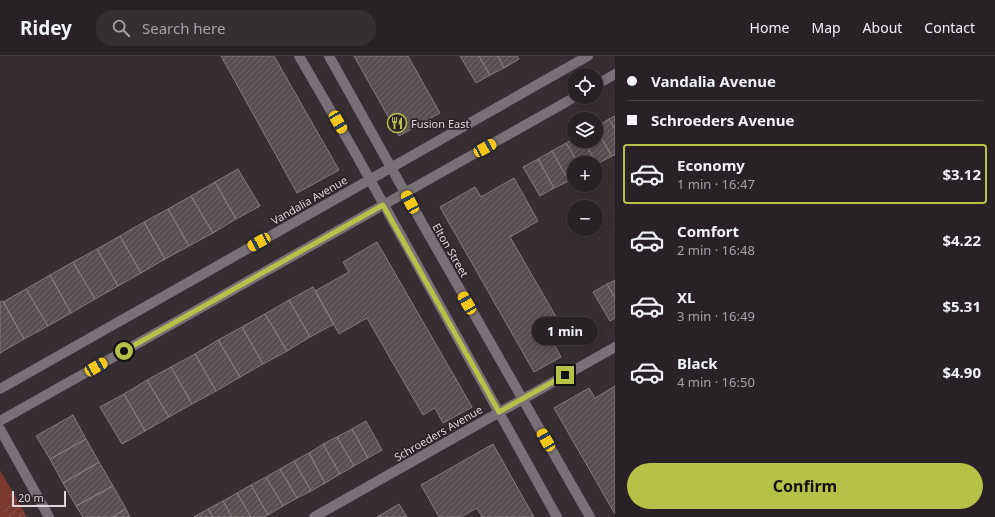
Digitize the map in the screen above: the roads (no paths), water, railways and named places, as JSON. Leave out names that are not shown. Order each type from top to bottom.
[{"type":"street","points":[[299,56],[557,517]]},
{"type":"street","name":"Elton Street","points":[[329,56],[590,517]]},
{"type":"street","name":"Vandalia Avenue","points":[[0,389],[588,56]]},
{"type":"street","points":[[603,81],[615,74]]},
{"type":"street","points":[[0,421],[567,101]]},
{"type":"street","name":"Schroeders Avenue","points":[[314,517],[615,347]]},
{"type":"street","points":[[0,429],[50,517]]},
{"type":"place","name":"Fusion East","points":[[397,123]]}]
